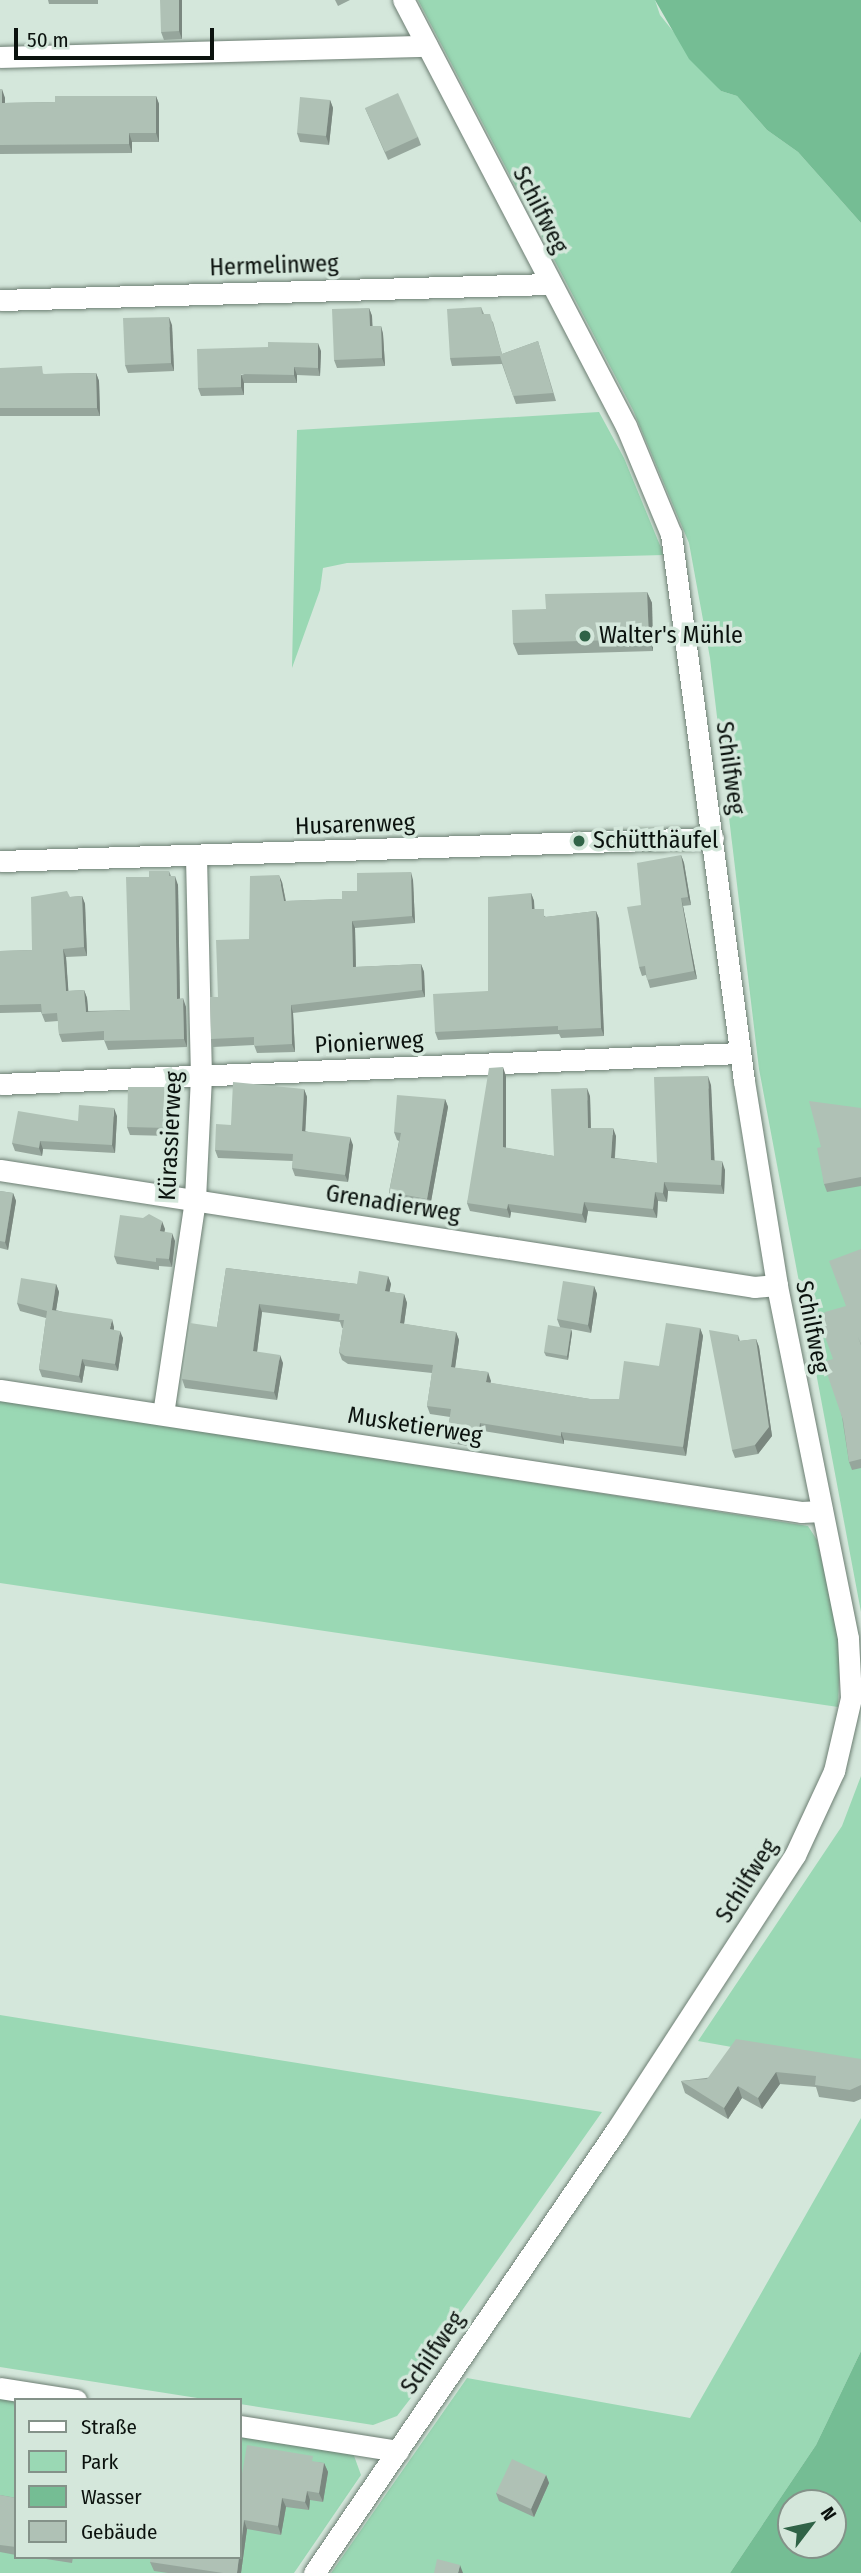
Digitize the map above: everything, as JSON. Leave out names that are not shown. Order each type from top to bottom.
[{"type":"street","name":"Schilfweg","points":[[314,2573],[617,2129],[783,1874],[822,1804],[851,1698],[848,1638],[777,1285],[740,1052],[671,534],[626,426],[403,0]]},
{"type":"street","points":[[0,57],[427,46]]},
{"type":"street","name":"Hermelinweg","points":[[0,300],[550,284]]},
{"type":"street","name":"Husarenweg","points":[[0,861],[196,858],[713,838]]},
{"type":"street","name":"Kürassierweg","points":[[163,1414],[195,1199],[201,1077],[196,858]]},
{"type":"street","name":"Pionierweg","points":[[0,1084],[740,1052]]},
{"type":"street","name":"Grenadierweg","points":[[0,1170],[754,1287],[777,1285]]},
{"type":"street","name":"Musketierweg","points":[[0,1390],[801,1512],[822,1511]]},
{"type":"street","points":[[0,2388],[63,2398]]},
{"type":"street","points":[[242,2426],[398,2451]]},
{"type":"green space","points":[[418,0],[655,0],[660,15],[721,91],[737,96],[767,130],[798,152],[861,223],[861,1612],[759,1069],[710,658],[689,543],[633,410]]},
{"type":"green space","points":[[599,412],[624,458],[664,555],[347,563],[323,568],[320,590],[292,668],[297,430]]},
{"type":"green space","points":[[0,1399],[808,1526],[817,1540],[834,1612],[840,1651],[838,1707],[0,1583]]},
{"type":"green space","points":[[861,1776],[861,2070],[698,2041],[842,1826]]},
{"type":"green space","points":[[0,2015],[602,2112],[425,2363],[434,2368],[397,2416],[373,2425],[242,2404],[242,2398],[197,2398],[0,2367]]},
{"type":"green space","points":[[861,2118],[861,2351],[816,2445],[786,2489],[777,2489],[777,2503],[730,2573],[331,2573],[467,2378],[690,2418]]},
{"type":"green space","points":[[0,2398],[14,2400],[14,2559],[242,2559],[242,2435],[353,2453],[361,2475],[294,2573],[0,2573]]},
{"type":"water","points":[[655,0],[861,0],[861,223],[798,152],[767,130],[737,96],[721,91],[689,59]]},
{"type":"water","points":[[861,2351],[861,2573],[730,2573],[777,2503],[777,2559],[847,2559],[847,2489],[786,2489],[816,2445]]},
{"type":"building","points":[[160,0],[179,0],[179,31],[161,32]]},
{"type":"building","points":[[0,89],[2,103],[55,102],[55,96],[156,96],[156,133],[129,133],[129,144],[0,145]]},
{"type":"building","points":[[398,93],[418,137],[385,152],[365,108]]},
{"type":"building","points":[[300,97],[330,100],[326,136],[297,133]]},
{"type":"building","points":[[481,307],[482,314],[490,314],[502,354],[538,341],[553,393],[513,396],[500,356],[450,358],[447,309]]},
{"type":"building","points":[[369,308],[370,326],[381,326],[382,358],[334,360],[332,309]]},
{"type":"building","points":[[169,317],[171,363],[125,365],[123,318]]},
{"type":"building","points":[[268,342],[318,343],[318,368],[294,367],[294,375],[241,374],[241,387],[198,388],[197,349],[268,347]]},
{"type":"building","points":[[42,366],[43,374],[96,373],[97,408],[0,408],[0,368]]},
{"type":"building","name":"Walter's Mühle","points":[[647,592],[649,639],[513,643],[512,610],[546,609],[545,594]]},
{"type":"building","points":[[681,855],[688,897],[681,898],[694,971],[647,980],[645,966],[639,967],[627,907],[641,905],[637,863]]},
{"type":"building","points":[[149,871],[169,871],[169,876],[175,876],[177,999],[183,998],[184,1039],[104,1041],[104,1031],[59,1034],[57,1013],[42,1014],[41,1004],[0,1005],[0,951],[32,950],[31,897],[67,891],[70,897],[82,896],[84,947],[63,949],[66,991],[84,990],[86,1012],[130,1010],[126,877],[149,877]]},
{"type":"building","points":[[411,872],[412,916],[352,921],[353,967],[421,964],[422,990],[291,1005],[292,1044],[254,1046],[254,1037],[211,1039],[210,997],[218,997],[216,940],[249,939],[250,876],[279,875],[284,901],[342,899],[342,891],[357,891],[357,873]]},
{"type":"building","points":[[531,893],[532,909],[544,909],[544,917],[596,911],[601,1028],[558,1030],[558,1026],[435,1032],[433,994],[488,991],[488,897]]},
{"type":"building","points":[[503,1067],[503,1147],[554,1156],[551,1089],[587,1088],[588,1128],[613,1128],[611,1158],[657,1163],[654,1077],[708,1076],[711,1160],[722,1161],[721,1185],[664,1182],[663,1193],[655,1192],[653,1209],[584,1202],[582,1214],[508,1204],[507,1209],[467,1203],[489,1068]]},
{"type":"building","points":[[233,1082],[304,1089],[302,1131],[350,1137],[345,1175],[292,1168],[293,1154],[215,1150],[216,1124],[231,1125]]},
{"type":"building","points":[[128,1087],[168,1087],[167,1128],[127,1127]]},
{"type":"building","points":[[397,1095],[445,1099],[427,1199],[389,1192],[401,1133],[394,1132]]},
{"type":"building","points":[[809,1101],[861,1108],[861,1177],[824,1184],[817,1148],[821,1147]]},
{"type":"building","points":[[79,1105],[114,1108],[112,1145],[40,1141],[39,1148],[12,1143],[18,1111],[78,1121]]},
{"type":"building","points":[[0,1191],[13,1193],[5,1242],[0,1241]]},
{"type":"building","points":[[149,1214],[162,1221],[160,1231],[172,1233],[169,1259],[156,1258],[156,1262],[114,1256],[120,1215],[143,1218]]},
{"type":"building","points":[[861,1249],[861,1344],[858,1337],[861,1345],[861,1459],[849,1462],[843,1420],[823,1362],[833,1359],[819,1320],[825,1312],[846,1306],[829,1261]]},
{"type":"building","points":[[226,1268],[357,1284],[359,1271],[388,1276],[385,1291],[404,1294],[400,1323],[456,1332],[451,1367],[488,1372],[486,1382],[590,1399],[619,1399],[624,1361],[659,1366],[666,1323],[700,1328],[683,1447],[561,1432],[561,1436],[480,1423],[477,1440],[447,1435],[451,1409],[427,1406],[433,1365],[345,1356],[339,1352],[344,1320],[339,1320],[340,1314],[259,1304],[253,1351],[280,1355],[274,1392],[182,1379],[190,1323],[217,1327]]},
{"type":"building","points":[[21,1278],[56,1284],[52,1310],[112,1319],[110,1329],[120,1331],[115,1364],[82,1359],[79,1376],[39,1369],[47,1311],[17,1303]]},
{"type":"building","points":[[563,1281],[594,1286],[588,1325],[557,1319]]},
{"type":"building","points":[[548,1325],[571,1329],[567,1356],[544,1352]]},
{"type":"building","points":[[709,1330],[738,1335],[738,1341],[756,1339],[769,1427],[755,1445],[732,1450]]},
{"type":"building","points":[[736,2039],[861,2059],[861,2085],[850,2090],[815,2085],[816,2076],[776,2072],[758,2098],[738,2086],[724,2108],[681,2081],[707,2079]]},
{"type":"building","points":[[247,2445],[313,2456],[312,2461],[324,2463],[319,2493],[307,2491],[305,2502],[282,2498],[278,2526],[244,2520],[242,2536],[242,2474]]},
{"type":"building","points":[[512,2459],[546,2475],[531,2509],[496,2493]]},
{"type":"building","points":[[0,2495],[14,2498],[14,2547],[0,2545]]},
{"type":"building","points":[[151,2559],[239,2559],[237,2573],[150,2562]]},
{"type":"building","points":[[437,2559],[460,2565],[458,2573],[434,2573]]},
{"type":"place","name":"Walter's Mühle","points":[[585,636]]},
{"type":"place","name":"Schütthäufel","points":[[579,841]]}]
